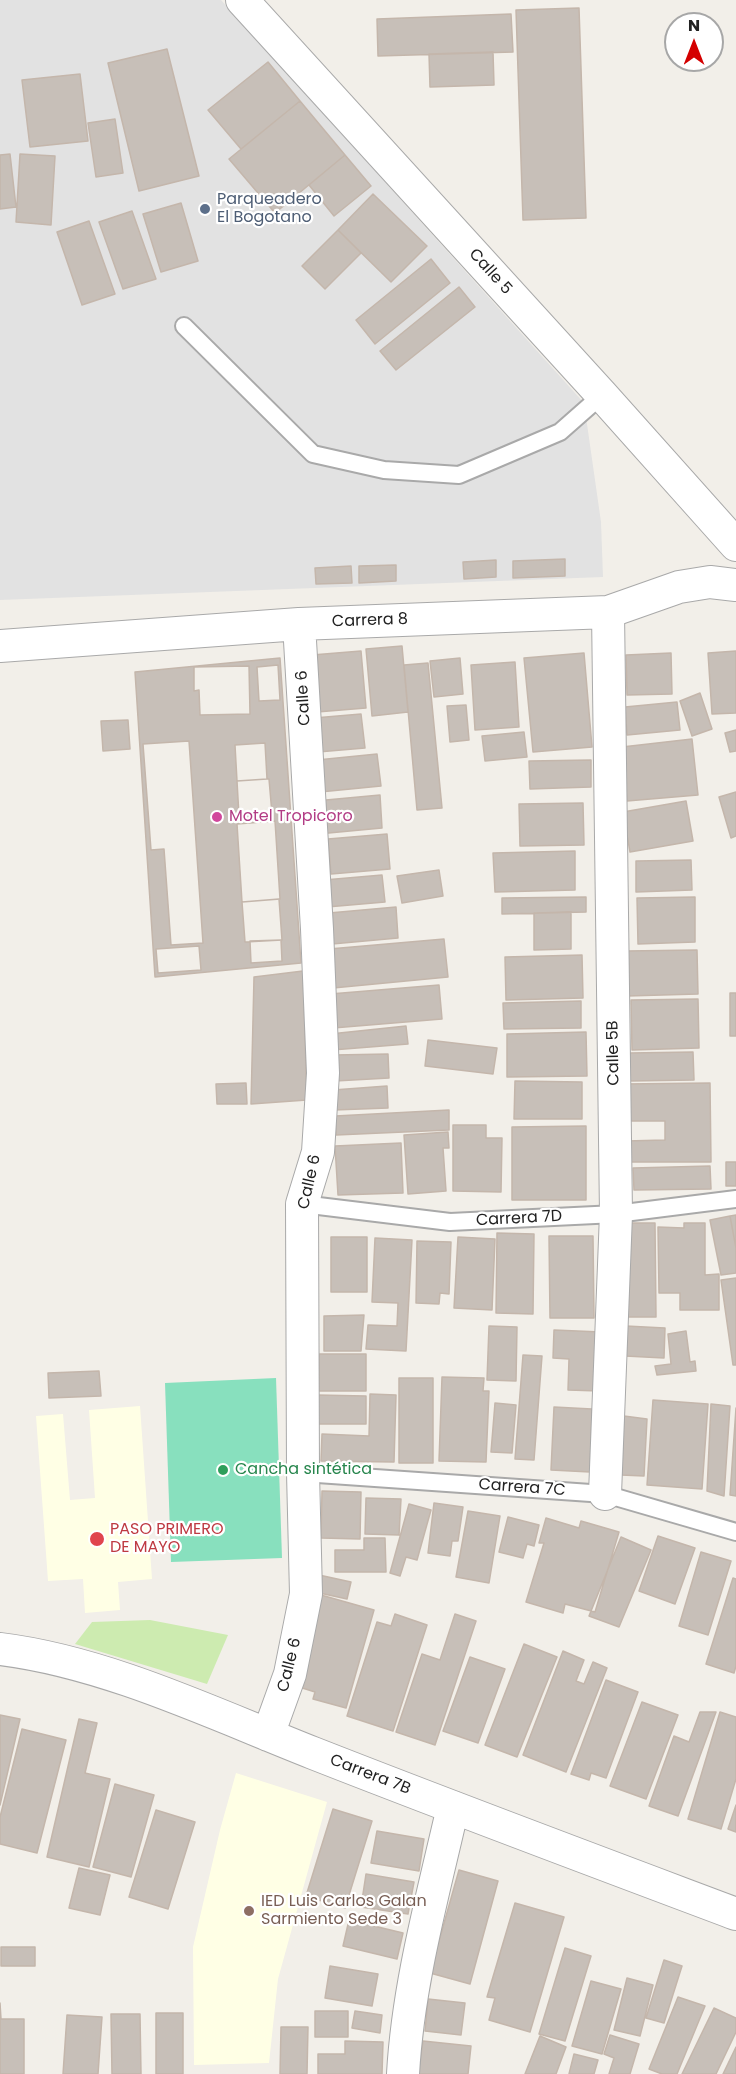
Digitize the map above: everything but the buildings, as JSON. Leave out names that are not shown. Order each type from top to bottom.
[{"type":"street","name":"Calle 5","points":[[242,0],[736,545]]},
{"type":"street","name":"Carrera 8","points":[[0,646],[299,624],[608,612],[679,587],[710,582],[736,585]]},
{"type":"street","name":"Calle 5B","points":[[605,1494],[616,1214],[608,612]]},
{"type":"street","name":"Calle 6","points":[[268,1735],[290,1674],[306,1594],[302,1204],[318,1152],[323,1073],[299,624]]},
{"type":"street","name":"Carrera 7B","points":[[0,1650],[35,1654],[120,1678],[218,1714],[453,1808],[736,1914]]},
{"type":"street","points":[[403,2074],[405,2044],[416,1975],[453,1808]]},
{"type":"lane","points":[[184,326],[313,454],[384,470],[459,475],[560,432],[602,395]]},
{"type":"lane","name":"Carrera 7D","points":[[302,1204],[450,1222],[616,1214],[736,1199]]},
{"type":"lane","name":"Carrera 7C","points":[[303,1473],[605,1494],[736,1532]]},
{"type":"shaded area","name":"Parqueadero El Bogotano","points":[[0,0],[221,0],[584,403],[601,522],[603,577],[0,600]]},
{"type":"shaded area","name":"PASO PRIMERO DE MAYO","points":[[140,1406],[152,1579],[118,1582],[120,1610],[85,1613],[83,1579],[48,1581],[36,1416],[63,1414],[70,1500],[95,1498],[89,1410]]},
{"type":"shaded area","name":"IED Luis Carlos Galan Sarmiento Sede 3","points":[[236,1773],[327,1802],[278,1979],[269,2063],[194,2065],[193,1947],[220,1830]]},
{"type":"green space","name":"Cancha sintética","points":[[276,1378],[282,1558],[171,1562],[165,1383]]},
{"type":"green space","points":[[150,1620],[228,1635],[207,1684],[75,1644],[92,1622]]},
{"type":"place","name":"Parqueadero El Bogotano","points":[[205,209]]},
{"type":"place","name":"Motel Tropicoro","points":[[217,817]]},
{"type":"place","name":"Cancha sintética","points":[[223,1470]]},
{"type":"place","name":"PASO PRIMERO DE MAYO","points":[[97,1539]]},
{"type":"place","name":"IED Luis Carlos Galan Sarmiento Sede 3","points":[[249,1911]]}]
